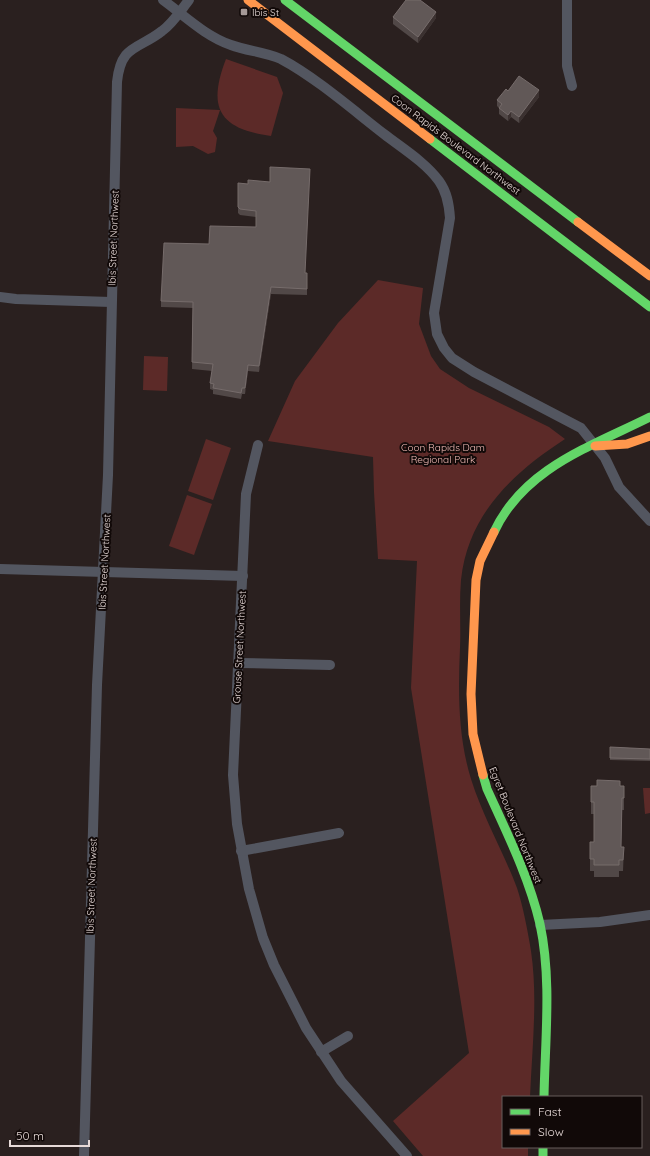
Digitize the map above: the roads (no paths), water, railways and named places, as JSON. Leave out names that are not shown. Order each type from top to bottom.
[{"type":"main road","name":"Coon Rapids Boulevard Northwest","points":[[248,0],[650,307]]},
{"type":"main road","name":"Coon Rapids Boulevard Northwest","points":[[285,0],[650,276]]},
{"type":"main road","name":"Egret Boulevard Northwest","points":[[544,1096],[547,983],[540,926],[528,883],[487,789],[476,747],[471,694],[474,590],[480,561],[499,521],[517,495],[541,473],[650,417]]},
{"type":"main road","name":"Egret Boulevard Northwest","points":[[594,446],[627,444],[650,436]]},
{"type":"street","points":[[163,0],[198,27],[219,39],[231,45],[271,55],[288,64],[339,99],[432,172],[446,193],[450,205],[450,218],[434,313],[437,334],[444,348],[452,358],[474,372],[580,428],[587,434],[594,446],[605,458],[619,487],[650,521]]},
{"type":"street","name":"Ibis Street Northwest","points":[[84,1156],[97,686],[108,475],[111,302],[119,69],[122,61],[129,51],[162,32],[189,0]]},
{"type":"street","points":[[567,0],[567,66],[572,86]]},
{"type":"street","points":[[0,297],[16,299],[111,302]]},
{"type":"street","name":"Grouse Street Northwest","points":[[258,445],[246,494],[233,775],[235,808],[241,851],[249,889],[263,938],[292,1002],[321,1052],[341,1081],[407,1156]]},
{"type":"street","points":[[0,569],[243,576]]},
{"type":"street","points":[[239,663],[330,665]]},
{"type":"street","points":[[241,851],[339,833]]},
{"type":"street","points":[[540,926],[600,922],[650,914]]},
{"type":"street","points":[[321,1052],[348,1036]]},
{"type":"place","name":"Ibis St","points":[[244,12]]},
{"type":"park label","name":"Coon Rapids Dam Regional Park","points":[[443,452]]}]
